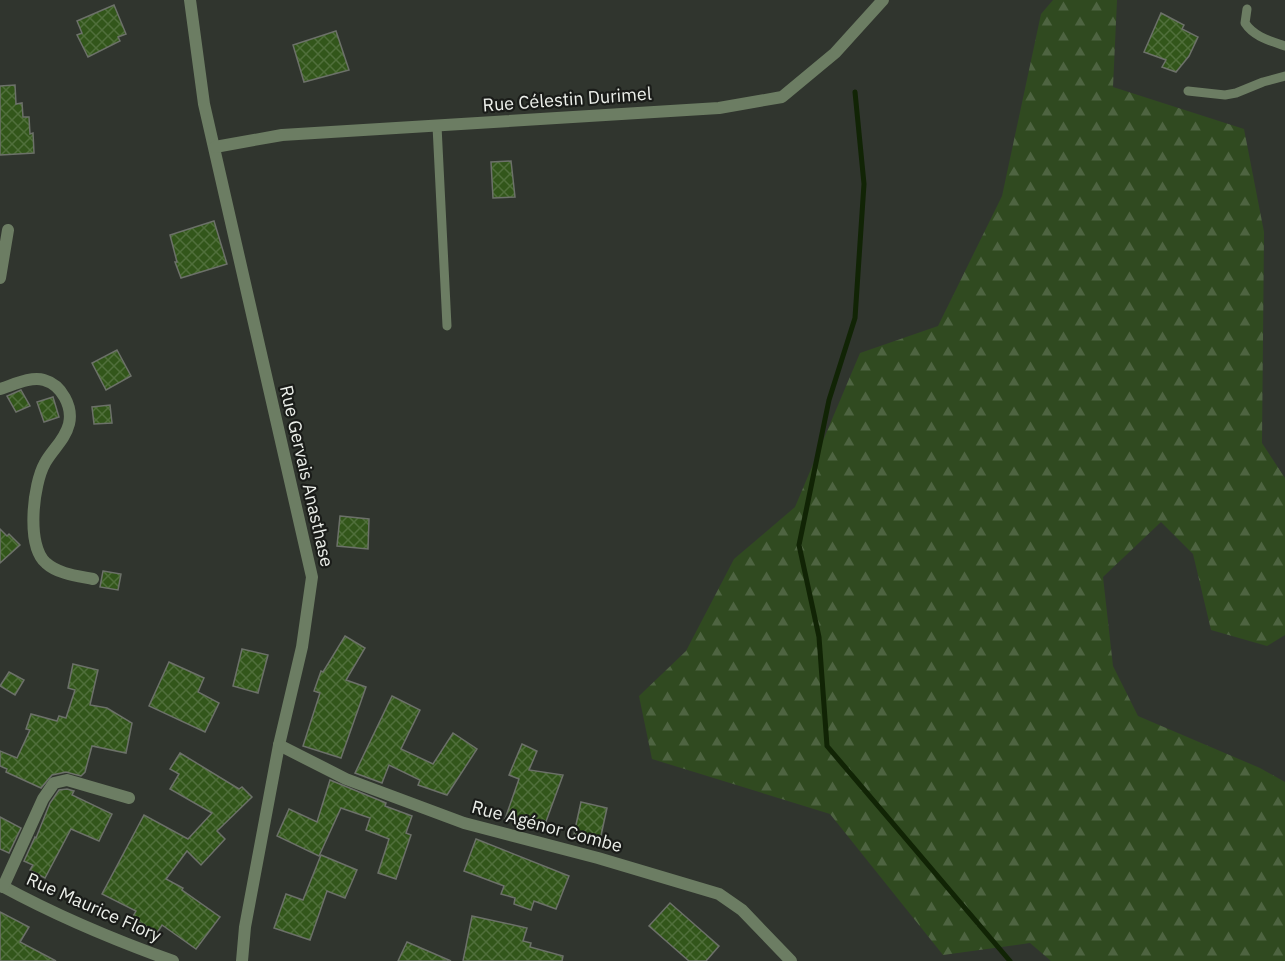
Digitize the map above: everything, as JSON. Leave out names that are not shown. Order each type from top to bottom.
[{"type":"street","name":"Rue Gervais Anasthase","points":[[190,0],[204,104],[312,577],[302,647],[279,745],[245,927],[242,961]]},
{"type":"street","name":"Rue Célestin Durimel","points":[[215,147],[282,135],[719,108],[782,97],[836,53],[883,0]]},
{"type":"street","points":[[0,278],[8,230]]},
{"type":"street","points":[[0,389],[32,380],[44,380],[65,397],[70,411],[69,425],[44,464],[37,484],[34,537],[37,552],[46,563],[58,570],[93,579]]},
{"type":"street","name":"Rue Agénor Combe","points":[[279,745],[345,779],[464,823],[598,858],[719,894],[742,910],[791,961]]},
{"type":"street","points":[[2,886],[43,799],[54,783],[67,780],[129,798]]},
{"type":"street","name":"Rue Maurice Flory","points":[[2,886],[41,906],[173,961]]},
{"type":"lane","points":[[1247,9],[1245,23],[1248,29],[1261,37],[1285,46]]},
{"type":"lane","points":[[1188,91],[1225,95],[1285,76]]},
{"type":"lane","points":[[437,126],[447,326]]},
{"type":"green space","points":[[1053,0],[1117,0],[1113,87],[1244,129],[1264,232],[1262,443],[1285,478],[1285,635],[1267,646],[1211,630],[1193,554],[1161,522],[1103,577],[1113,666],[1138,716],[1260,768],[1285,782],[1285,961],[1051,961],[1030,943],[943,955],[830,814],[652,759],[639,696],[686,651],[734,559],[795,507],[860,353],[938,326],[1002,196],[1041,14]]},
{"type":"building","points":[[114,5],[126,34],[118,37],[120,41],[88,57],[77,35],[82,33],[77,21]]},
{"type":"building","points":[[1161,13],[1184,25],[1182,29],[1198,37],[1189,56],[1176,72],[1162,67],[1166,60],[1144,52]]},
{"type":"building","points":[[336,31],[349,70],[304,82],[293,45]]},
{"type":"building","points":[[15,85],[16,104],[22,103],[23,117],[29,117],[34,153],[0,155],[0,86]]},
{"type":"building","points":[[511,161],[515,197],[493,198],[491,162]]},
{"type":"building","points":[[214,221],[227,264],[181,278],[175,262],[177,262],[170,235]]},
{"type":"building","points":[[117,350],[131,376],[106,390],[92,363]]},
{"type":"building","points":[[21,390],[30,406],[16,412],[7,396]]},
{"type":"building","points":[[53,397],[59,417],[44,422],[37,402]]},
{"type":"building","points":[[110,405],[112,423],[94,424],[92,407]]},
{"type":"building","points":[[340,516],[369,519],[368,549],[337,546]]},
{"type":"building","points":[[0,529],[20,545],[0,563]]},
{"type":"building","points":[[103,571],[121,574],[118,590],[100,587]]},
{"type":"building","points":[[345,636],[365,648],[346,680],[366,687],[341,758],[303,746],[320,693],[314,691],[321,671],[323,672]]},
{"type":"building","points":[[242,649],[268,655],[258,693],[233,686]]},
{"type":"building","points":[[169,662],[204,678],[198,692],[219,703],[205,732],[149,706]]},
{"type":"building","points":[[73,664],[98,670],[90,705],[107,708],[132,723],[126,753],[92,746],[85,772],[81,776],[66,772],[52,775],[41,788],[6,772],[7,769],[0,766],[0,751],[17,758],[30,730],[26,729],[31,714],[57,721],[59,716],[66,718],[75,690],[68,688]]},
{"type":"building","points":[[9,672],[24,680],[15,695],[0,686]]},
{"type":"building","points":[[392,696],[420,710],[401,749],[433,764],[453,733],[477,749],[447,795],[418,785],[420,780],[389,765],[382,783],[355,773]]},
{"type":"building","points":[[522,744],[537,751],[529,770],[563,775],[544,827],[505,819],[519,779],[509,775]]},
{"type":"building","points":[[180,753],[239,789],[242,787],[252,797],[217,831],[225,839],[201,865],[187,851],[166,879],[183,888],[182,890],[220,917],[196,949],[162,925],[157,933],[132,918],[136,911],[102,894],[144,815],[188,839],[212,813],[170,789],[179,774],[170,769]]},
{"type":"building","points":[[330,780],[412,816],[406,833],[411,835],[396,879],[378,873],[389,839],[366,830],[370,818],[341,808],[319,856],[277,836],[289,809],[317,822]]},
{"type":"building","points":[[59,790],[74,791],[72,795],[112,814],[99,841],[71,829],[45,878],[30,870],[33,865],[24,861],[50,803]]},
{"type":"building","points":[[581,802],[607,808],[600,840],[574,834]]},
{"type":"building","points":[[0,817],[21,828],[9,853],[0,849]]},
{"type":"building","points":[[476,839],[569,876],[556,909],[534,901],[531,910],[514,904],[515,898],[501,894],[504,886],[464,871]]},
{"type":"building","points":[[321,855],[357,870],[345,898],[327,891],[310,940],[274,928],[286,894],[303,900]]},
{"type":"building","points":[[670,903],[719,946],[706,961],[689,961],[649,926]]},
{"type":"building","points":[[0,912],[29,927],[20,942],[56,961],[0,961]]},
{"type":"building","points":[[472,916],[527,928],[523,941],[531,943],[530,947],[563,956],[562,961],[463,961]]},
{"type":"building","points":[[407,942],[451,961],[398,961]]},
{"type":"waterway","points":[[855,92],[864,184],[855,318],[829,400],[799,545],[819,637],[827,746],[1010,961]]}]
